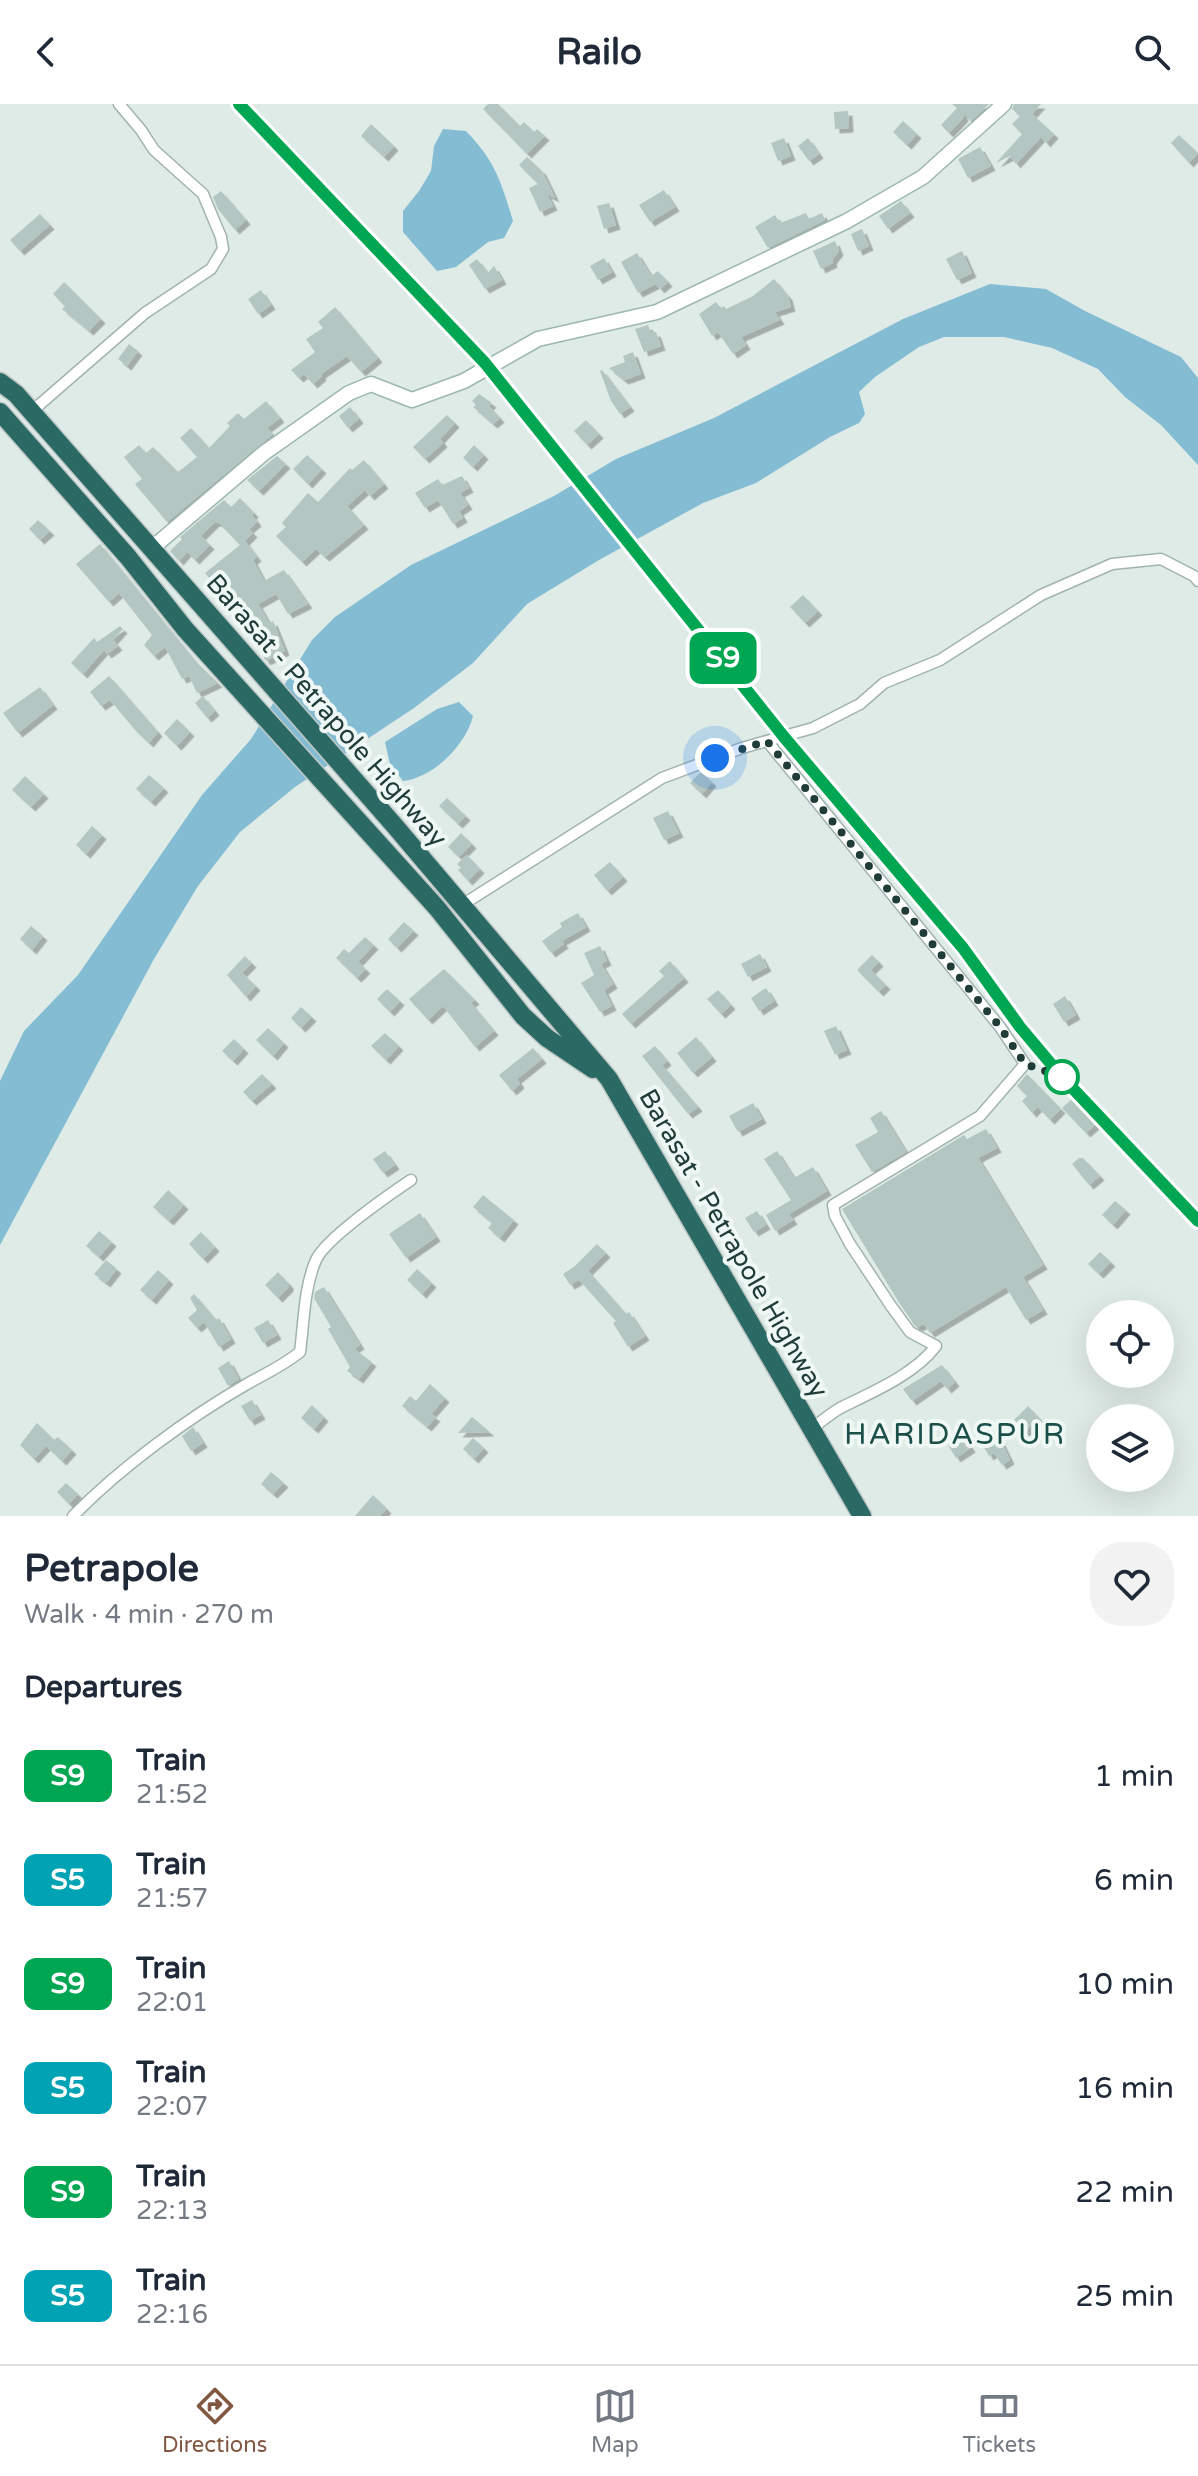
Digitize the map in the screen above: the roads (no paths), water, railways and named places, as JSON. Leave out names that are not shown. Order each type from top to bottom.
[{"type":"highway","name":"Barasat - Petrapole Highway","points":[[0,382],[16,394],[394,825],[609,1079],[862,1516]]},
{"type":"highway","name":"Barasat - Petrapole Highway","points":[[0,412],[128,557],[185,629],[437,908],[523,1016],[547,1038],[609,1079]]},
{"type":"main road","points":[[151,549],[264,453],[349,393],[371,384],[412,400],[464,381],[538,339],[657,312],[847,221],[923,177],[1004,104]]},
{"type":"street","points":[[31,412],[122,332],[211,269],[223,249],[203,194],[154,150],[119,104]]},
{"type":"street","points":[[462,905],[662,778],[813,728],[860,704],[884,683],[940,660],[1041,595],[1112,564],[1161,559],[1198,581]]},
{"type":"street","points":[[767,741],[1000,1027],[1025,1064],[980,1116],[833,1205],[850,1244],[891,1306],[910,1332],[936,1346],[926,1359],[872,1395],[840,1408],[811,1429]]},
{"type":"street","points":[[73,1516],[102,1486],[144,1455],[300,1352],[310,1277],[317,1256],[371,1207],[411,1180]]},
{"type":"water","points":[[443,129],[466,131],[484,152],[501,183],[513,221],[504,238],[488,242],[456,267],[437,271],[403,232],[403,211],[431,171],[434,146]]},
{"type":"water","points":[[990,284],[1046,289],[1181,357],[1198,378],[1198,465],[1161,425],[1125,397],[1098,369],[1052,348],[1004,337],[944,337],[919,347],[859,392],[865,414],[859,423],[830,437],[756,483],[703,503],[527,604],[473,663],[414,708],[295,787],[240,832],[198,886],[154,959],[0,1245],[0,1081],[24,1031],[78,975],[202,795],[251,739],[312,640],[335,617],[411,565],[554,496],[616,459],[714,418],[903,319]]},
{"type":"water","points":[[459,702],[473,716],[456,749],[426,774],[403,781],[390,764],[385,742],[437,709]]},
{"type":"railway","points":[[239,104],[485,363],[784,737],[963,948],[1020,1027],[1062,1077],[1198,1221]]},
{"type":"train","name":"S9","points":[[239,104],[485,363],[784,737],[963,948],[1020,1027],[1062,1077],[1198,1221]]},
{"type":"district","name":"HARIDASPUR","points":[[955,1434]]}]
